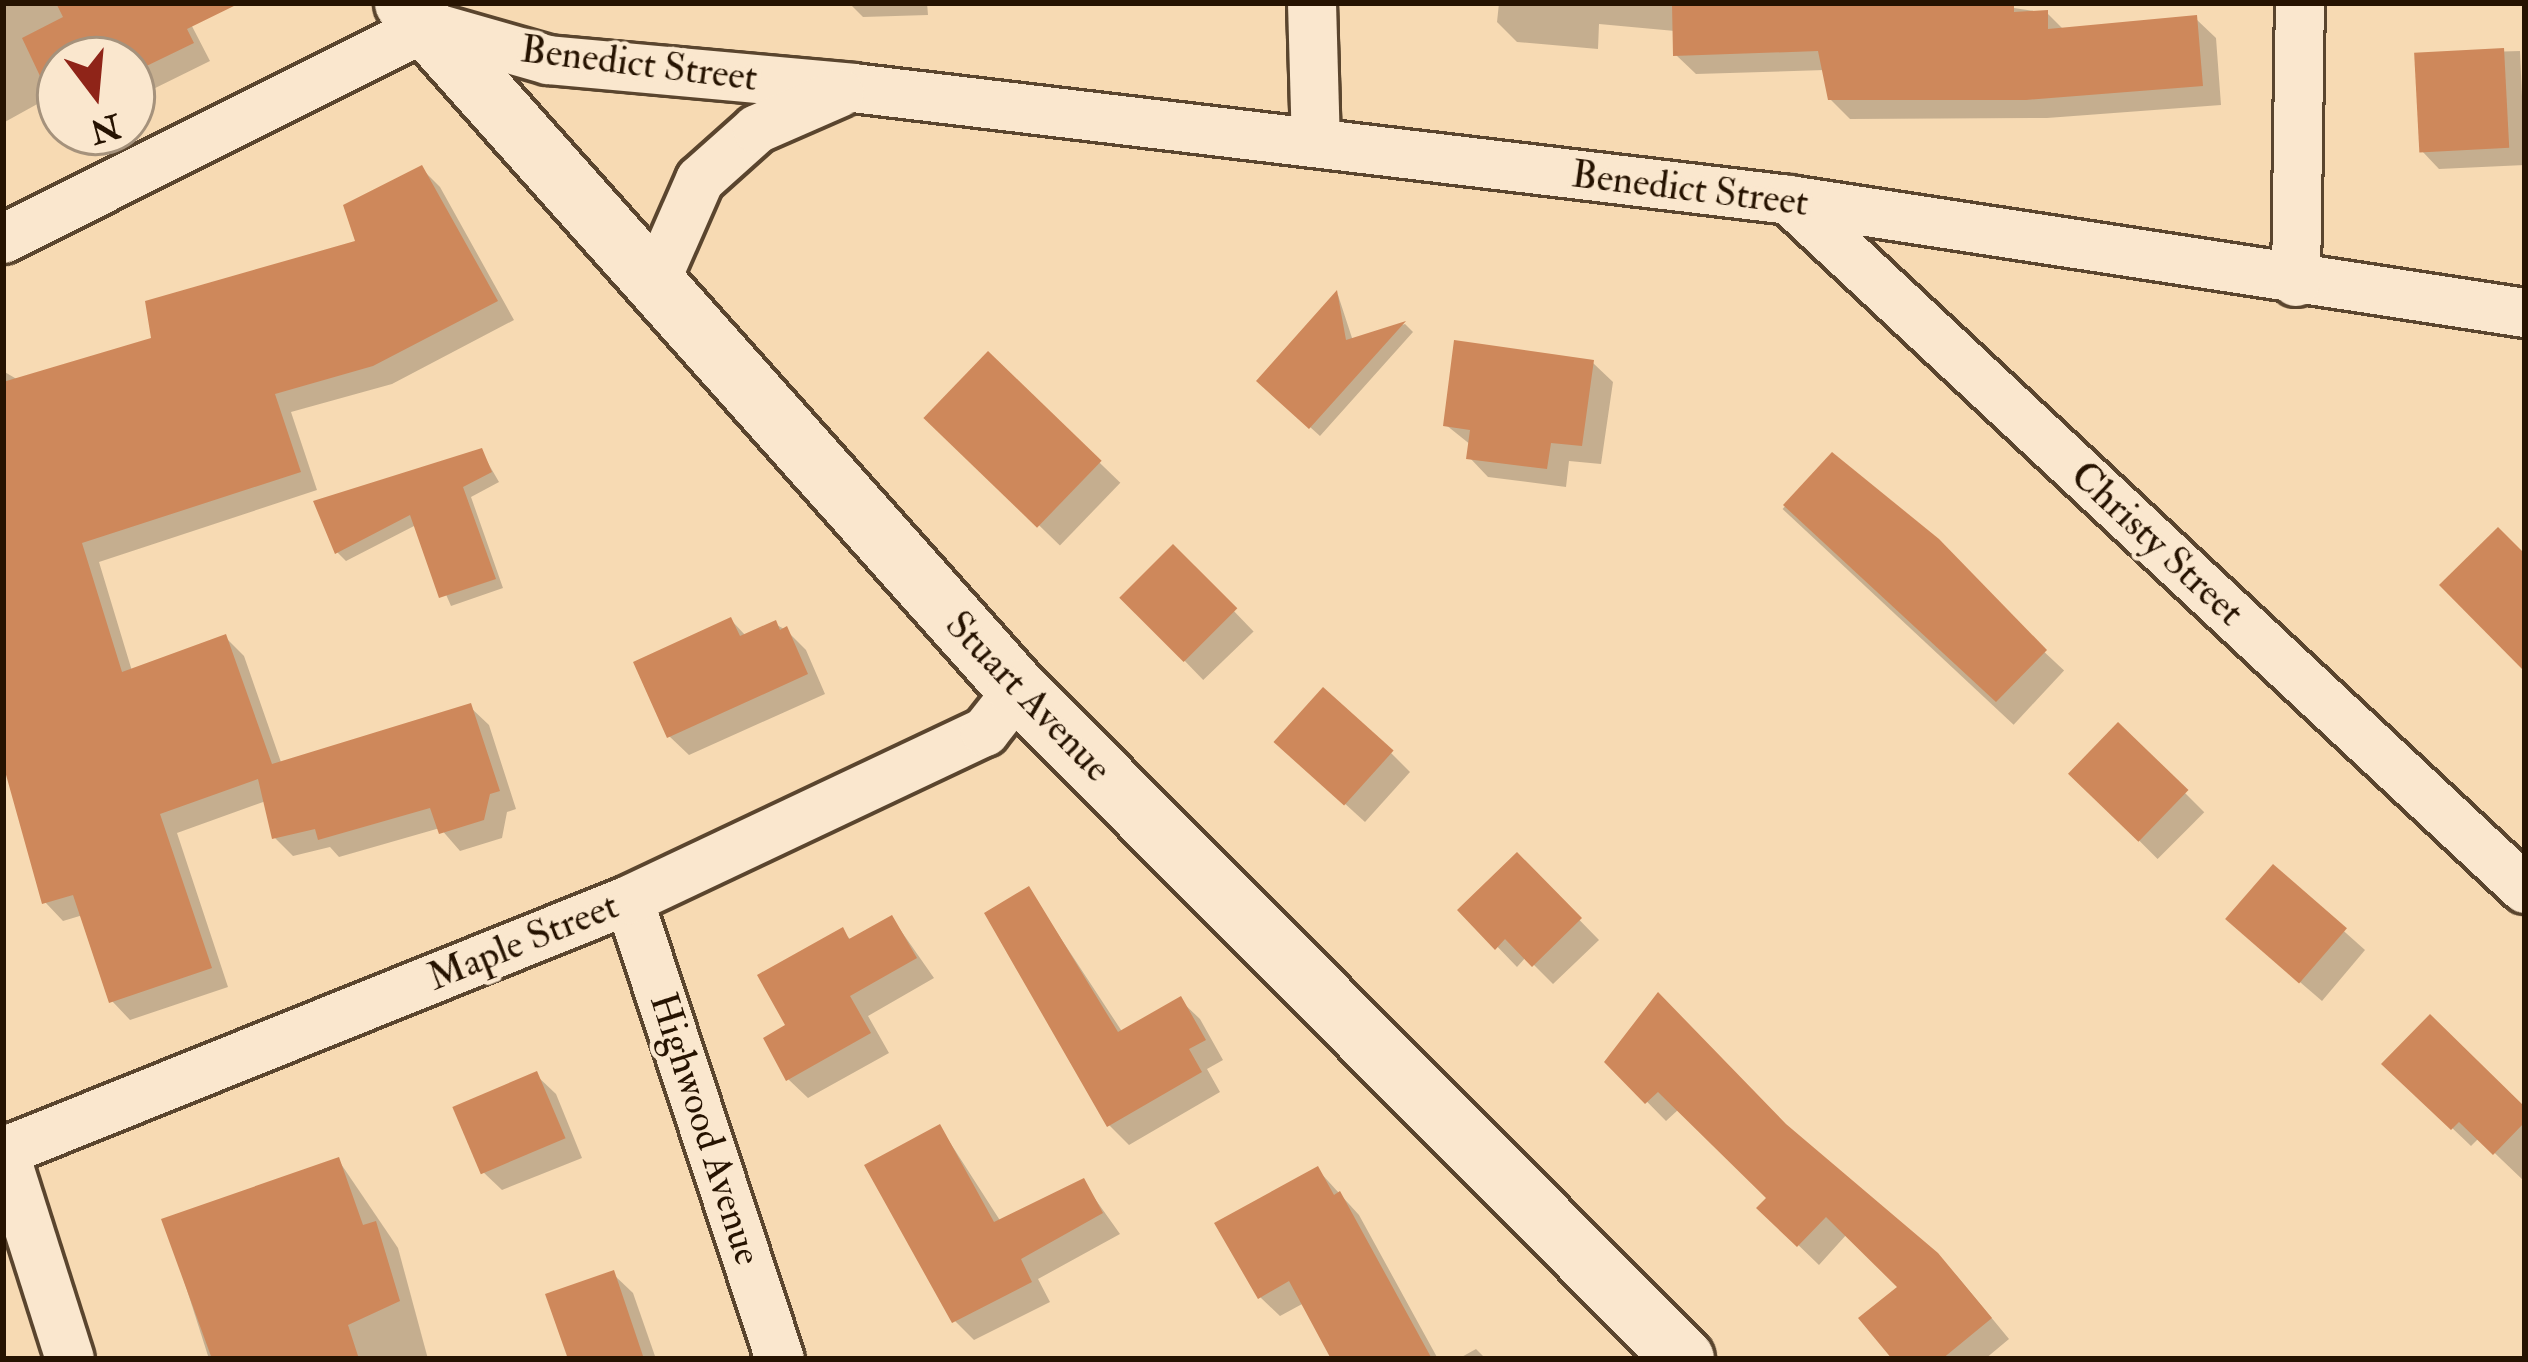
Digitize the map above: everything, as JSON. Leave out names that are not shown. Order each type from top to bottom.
[{"type":"street","points":[[1312,3],[1316,143]]},
{"type":"street","points":[[2296,282],[2300,3]]},
{"type":"street","points":[[3,239],[417,15]]},
{"type":"street","name":"Benedict Street","points":[[417,15],[548,60],[853,88],[1789,200],[2296,282],[2525,313]]},
{"type":"street","name":"Stuart Avenue","points":[[417,15],[653,286],[1018,690],[1684,1359]]},
{"type":"street","name":"Benedict Street","points":[[653,286],[700,179],[787,111],[853,88]]},
{"type":"street","name":"Christy Street","points":[[1789,200],[2525,889]]},
{"type":"street","name":"Maple Street","points":[[3,1150],[629,900],[985,732],[1018,690]]},
{"type":"street","name":"Highwood Avenue","points":[[629,900],[780,1359]]},
{"type":"street","points":[[3,1150],[70,1359]]},
{"type":"building","points":[[56,3],[240,3],[187,29],[194,43],[156,61],[156,36],[36,36],[36,68],[22,38],[63,17]]},
{"type":"building","points":[[1672,3],[2014,3],[2014,12],[2048,10],[2048,29],[2197,15],[2203,86],[2026,100],[1828,100],[1818,51],[1673,56]]},
{"type":"building","points":[[2504,48],[2509,148],[2419,153],[2414,53]]},
{"type":"building","points":[[422,165],[498,301],[373,366],[275,394],[301,472],[82,543],[122,672],[226,634],[272,764],[471,703],[500,791],[490,794],[484,820],[439,834],[430,808],[318,840],[315,829],[272,839],[258,779],[160,814],[212,968],[109,1003],[73,895],[42,904],[3,764],[3,382],[151,338],[145,301],[355,241],[343,205]]},
{"type":"building","points":[[1337,290],[1346,340],[1406,321],[1309,429],[1256,381]]},
{"type":"building","points":[[1454,340],[1594,360],[1582,446],[1551,443],[1547,469],[1466,459],[1470,430],[1443,426]]},
{"type":"building","points":[[988,351],[1102,461],[1037,528],[923,418]]},
{"type":"building","points":[[482,448],[492,472],[463,487],[496,579],[439,598],[410,515],[335,554],[313,501]]},
{"type":"building","points":[[1832,452],[1939,539],[2047,650],[1996,702],[1783,505]]},
{"type":"building","points":[[2498,527],[2525,554],[2525,672],[2439,585]]},
{"type":"building","points":[[1173,544],[1237,608],[1184,662],[1119,598]]},
{"type":"building","points":[[731,617],[740,636],[776,620],[780,630],[787,626],[808,674],[667,738],[633,662]]},
{"type":"building","points":[[1323,687],[1394,751],[1344,806],[1273,742]]},
{"type":"building","points":[[2118,722],[2188,790],[2138,842],[2068,774]]},
{"type":"building","points":[[1517,852],[1582,918],[1532,967],[1505,939],[1495,950],[1457,910]]},
{"type":"building","points":[[2273,864],[2347,928],[2299,983],[2225,919]]},
{"type":"building","points":[[1029,886],[1118,1032],[1181,996],[1206,1040],[1189,1049],[1202,1072],[1107,1127],[984,913]]},
{"type":"building","points":[[892,915],[917,958],[850,996],[871,1033],[786,1081],[763,1038],[785,1025],[757,975],[843,927],[849,939]]},
{"type":"building","points":[[1658,992],[1786,1124],[1938,1253],[1992,1318],[1942,1359],[1892,1359],[1858,1318],[1897,1287],[1826,1217],[1797,1247],[1756,1208],[1766,1198],[1658,1092],[1645,1104],[1604,1062]]},
{"type":"building","points":[[2430,1014],[2525,1107],[2525,1122],[2493,1155],[2459,1122],[2451,1130],[2381,1064]]},
{"type":"building","points":[[537,1071],[566,1138],[481,1174],[452,1107]]},
{"type":"building","points":[[940,1124],[994,1222],[1084,1178],[1103,1213],[1021,1259],[1032,1282],[952,1323],[864,1165]]},
{"type":"building","points":[[339,1157],[363,1225],[376,1221],[400,1301],[348,1325],[359,1359],[212,1359],[161,1219]]},
{"type":"building","points":[[1318,1166],[1334,1195],[1340,1191],[1432,1359],[1331,1359],[1289,1281],[1258,1299],[1214,1223]]},
{"type":"building","points":[[614,1270],[644,1359],[568,1359],[545,1294]]}]
